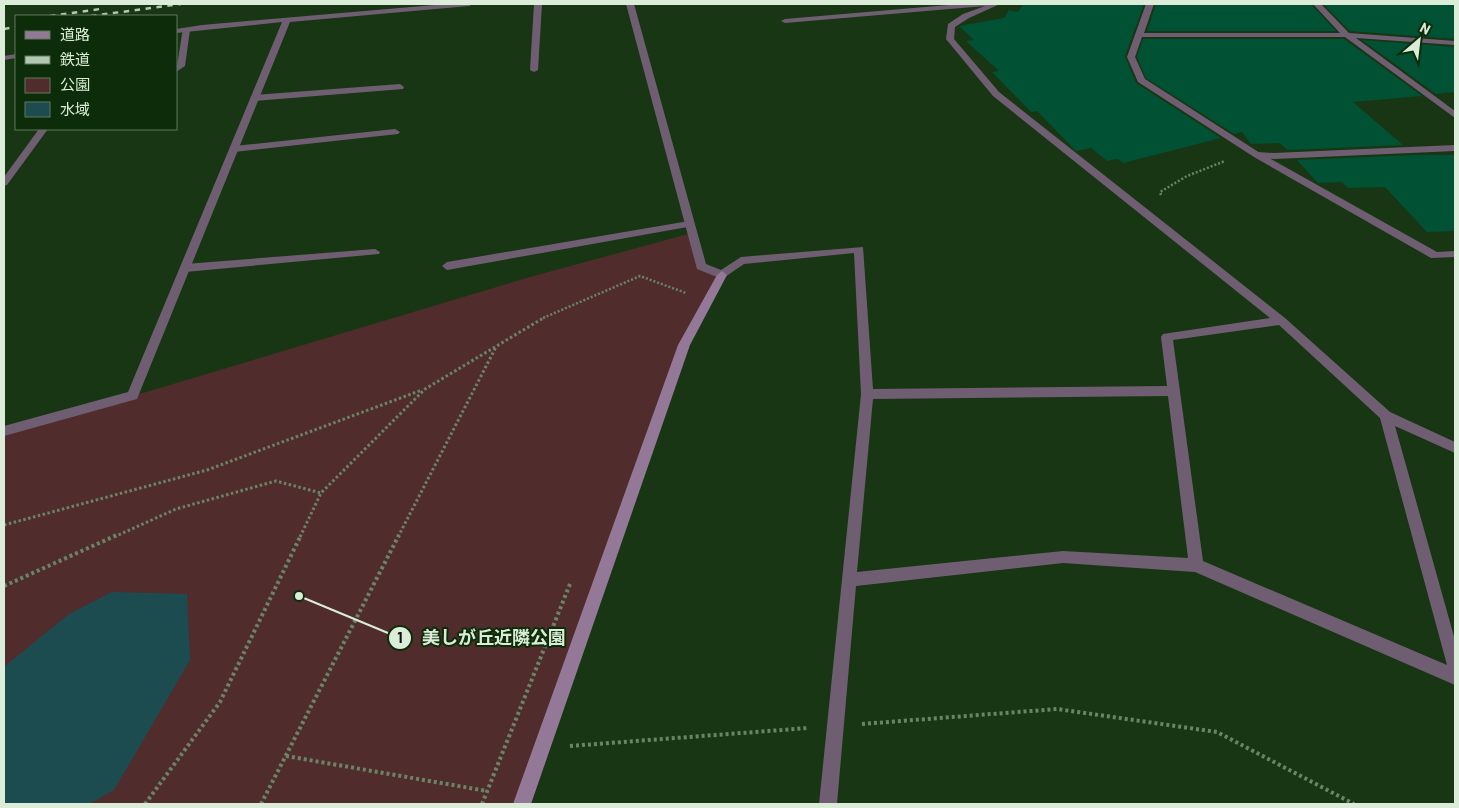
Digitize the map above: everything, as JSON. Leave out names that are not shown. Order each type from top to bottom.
[{"type":"street","points":[[178,31],[469,4]]},
{"type":"street","points":[[534,70],[538,4]]},
{"type":"street","points":[[630,4],[701,266],[722,274]]},
{"type":"street","points":[[785,22],[991,4]]},
{"type":"street","points":[[996,4],[966,16],[951,26],[950,39],[996,94],[1281,321],[1386,416],[1455,448]]},
{"type":"street","points":[[1150,4],[1131,57],[1141,80],[1257,155],[1435,256],[1455,254]]},
{"type":"street","points":[[1317,4],[1347,34],[1455,115]]},
{"type":"street","points":[[4,431],[133,396],[287,20]]},
{"type":"street","points":[[178,68],[181,66],[186,30]]},
{"type":"street","points":[[1139,36],[1347,34],[1455,43]]},
{"type":"street","points":[[254,98],[400,87]]},
{"type":"street","points":[[4,183],[42,130]]},
{"type":"street","points":[[234,149],[395,132]]},
{"type":"street","points":[[1257,155],[1274,156],[1455,148]]},
{"type":"street","points":[[447,266],[689,224]]},
{"type":"street","points":[[522,804],[684,346],[722,274],[741,261],[860,249],[867,394],[828,804]]},
{"type":"street","points":[[185,268],[375,252]]},
{"type":"street","points":[[1196,565],[1167,337],[1281,321]]},
{"type":"street","points":[[867,394],[1174,391]]},
{"type":"street","points":[[1386,416],[1455,667]]},
{"type":"street","points":[[848,580],[1063,557],[1196,565],[1455,677]]},
{"type":"path","points":[[1168,230],[1173,221],[1173,216],[1160,192],[1187,176],[1233,158],[1244,155],[1257,155]]},
{"type":"path","points":[[4,525],[207,470],[425,389],[548,315],[640,276],[708,301]]},
{"type":"path","points":[[261,804],[497,346]]},
{"type":"path","points":[[145,804],[220,702],[321,493],[425,389]]},
{"type":"path","points":[[4,586],[176,509],[276,481],[321,493]]},
{"type":"path","points":[[542,748],[1057,708],[1217,732],[1354,804]]},
{"type":"path","points":[[286,756],[487,791]]},
{"type":"green space","points":[[692,233],[701,266],[722,275],[684,346],[522,804],[4,804],[4,431],[133,396],[530,277]]},
{"type":"water","points":[[112,592],[187,594],[190,660],[114,790],[89,804],[4,804],[4,667],[69,614]]},
{"type":"building","points":[[1023,4],[1144,4],[1125,56],[1136,83],[1221,138],[1123,163],[1118,159],[1107,161],[1091,148],[1076,151],[1037,111],[1031,112],[992,72],[999,71],[966,41],[974,40],[959,26],[1004,18],[1009,10],[1018,12]]},
{"type":"building","points":[[1156,4],[1311,4],[1336,31],[1147,31]]},
{"type":"building","points":[[1323,4],[1455,4],[1455,39],[1350,31]]},
{"type":"building","points":[[1143,39],[1344,39],[1422,96],[1353,102],[1403,145],[1288,150],[1279,143],[1251,144],[1242,132],[1234,134],[1146,78],[1137,57]]},
{"type":"building","points":[[1362,40],[1455,47],[1455,92],[1436,94]]},
{"type":"building","points":[[1455,155],[1455,231],[1427,232],[1385,187],[1348,188],[1342,182],[1318,183],[1297,160]]},
{"type":"railway","points":[[98,15],[181,4]]},
{"type":"railway","points":[[57,15],[100,9]]},
{"type":"railway","points":[[4,29],[15,27]]},
{"type":"place","name":"美しが丘近隣公園","points":[[299,596]]}]
